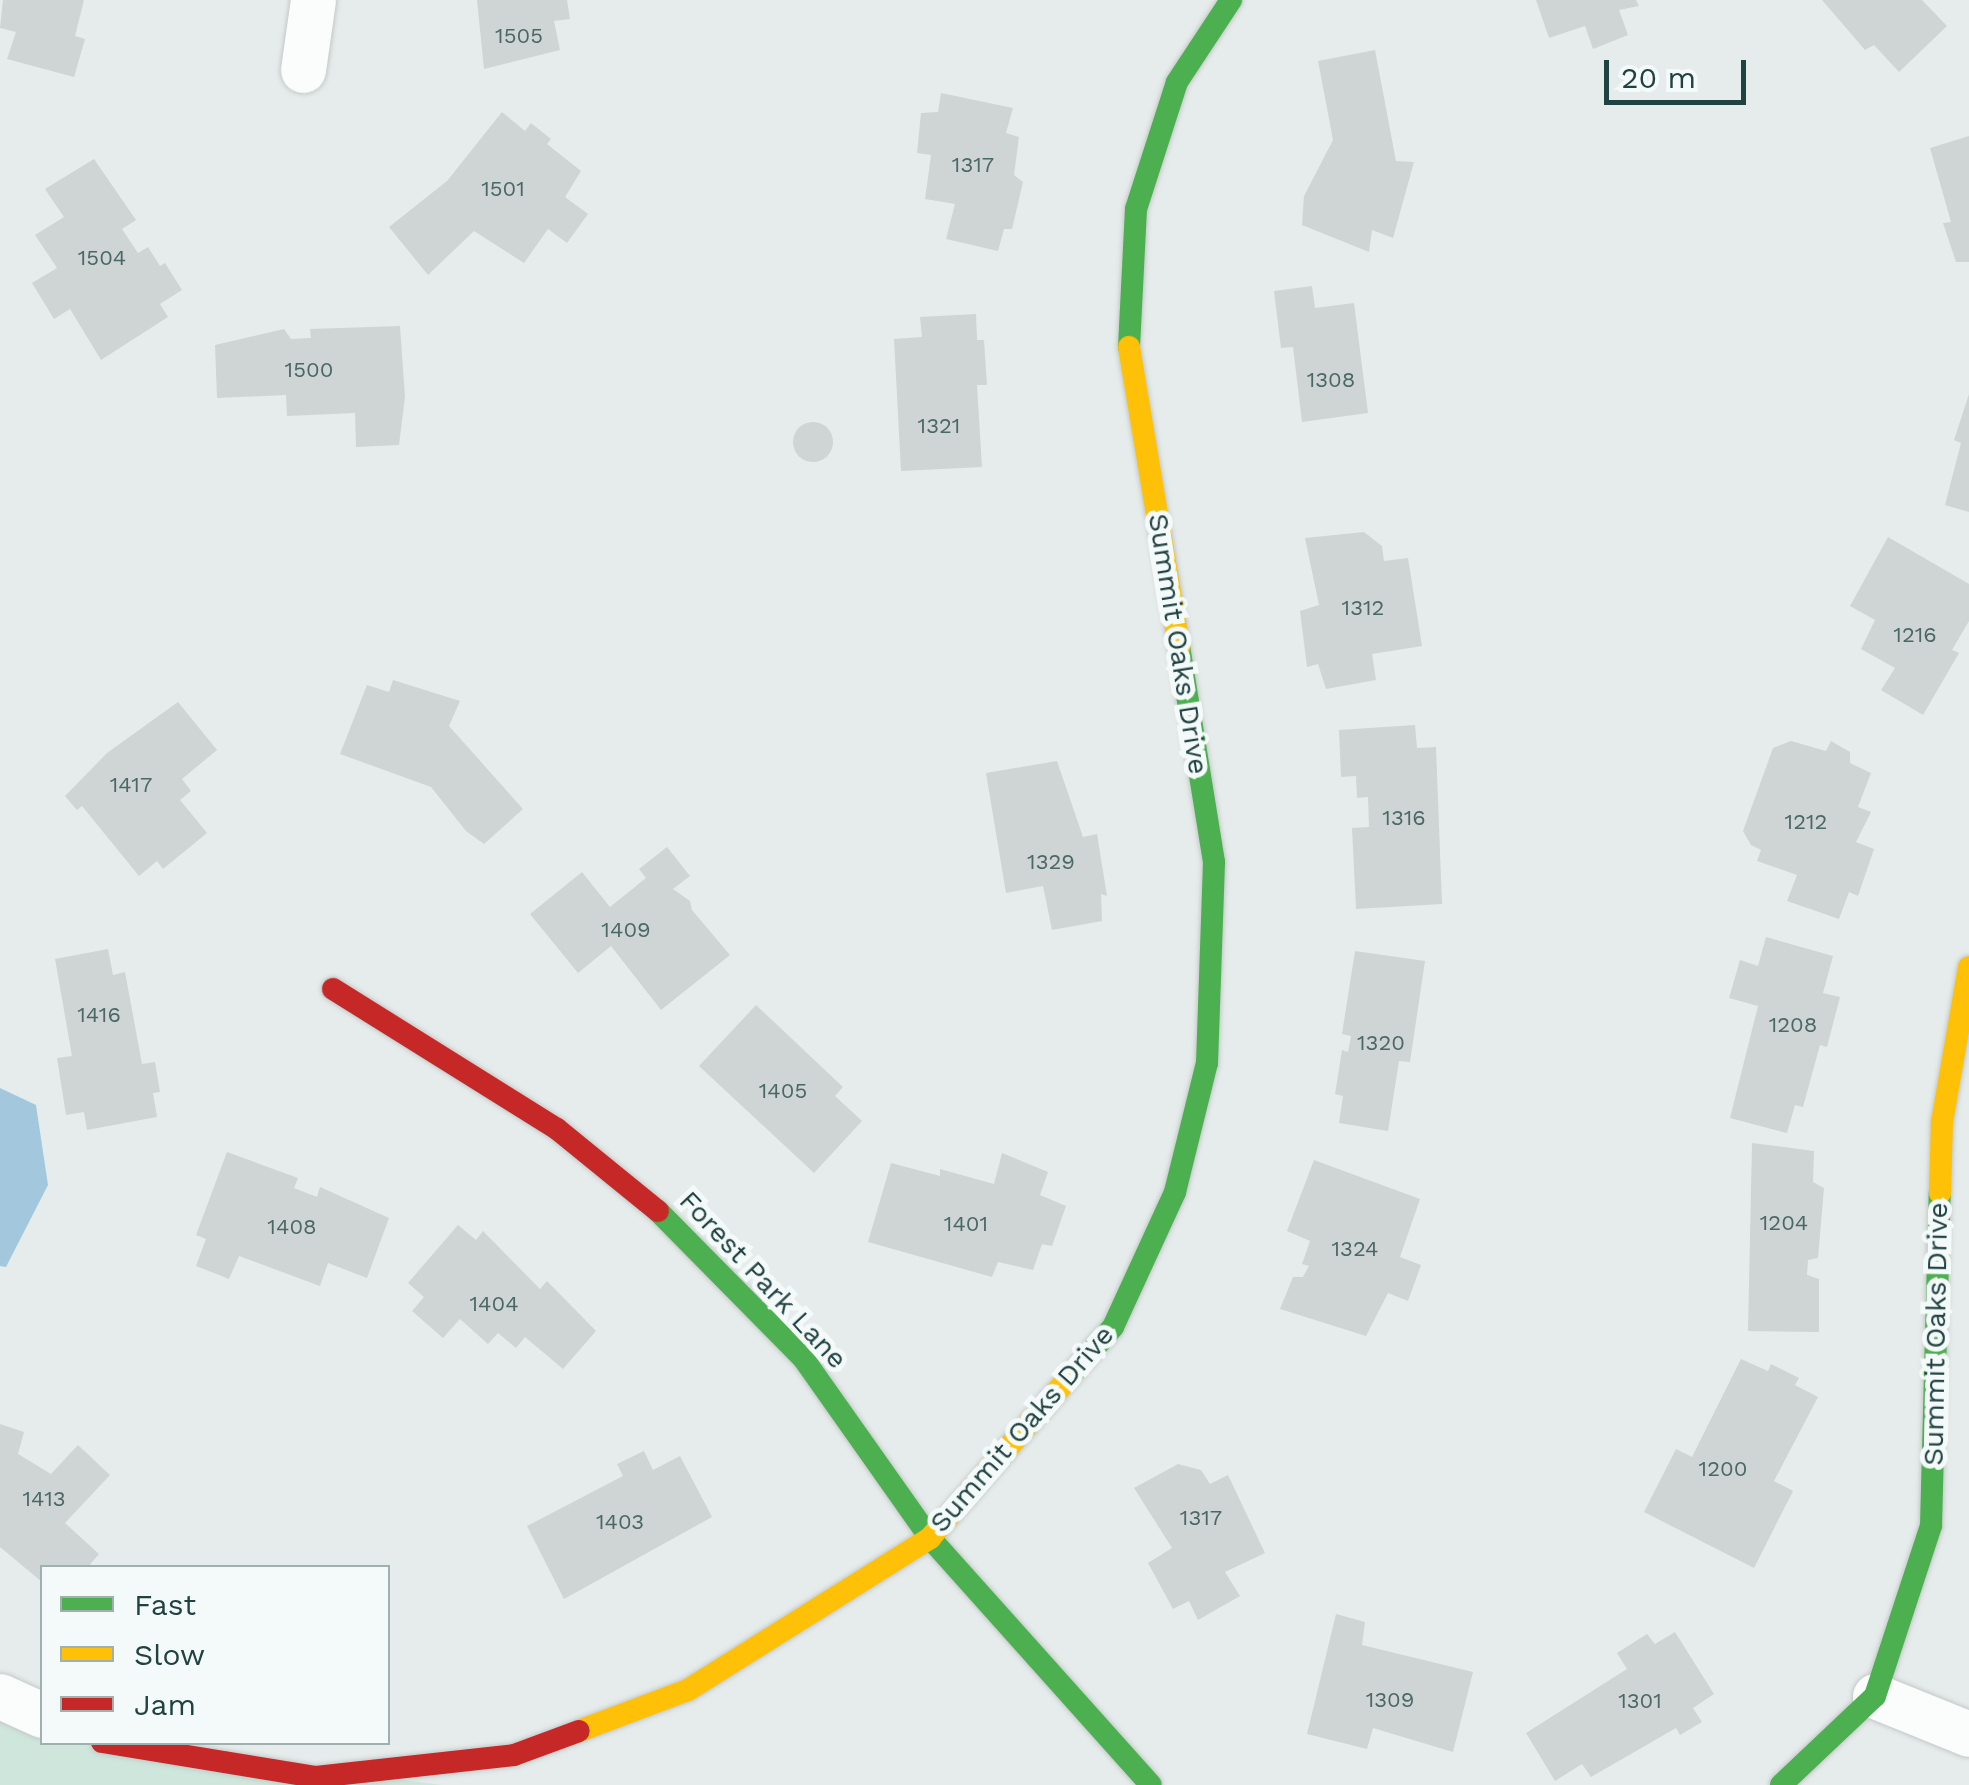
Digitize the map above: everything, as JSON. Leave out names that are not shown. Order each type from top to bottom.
[{"type":"street","points":[[303,70],[313,0]]},
{"type":"street","name":"Summit Oaks Drive","points":[[120,1745],[316,1778],[514,1755],[688,1690],[930,1538],[1113,1327],[1175,1192],[1207,1063],[1214,862],[1127,334],[1136,209],[1177,82],[1232,0]]},
{"type":"street","name":"Summit Oaks Drive","points":[[1876,1696],[1931,1526],[1942,1122],[1969,966]]},
{"type":"street","name":"Forest Park Lane","points":[[333,989],[557,1128],[681,1229],[803,1358],[930,1538],[1152,1785]]},
{"type":"street","points":[[0,1696],[40,1714]]},
{"type":"street","points":[[1780,1785],[1876,1696],[1969,1734]]},
{"type":"green space","points":[[0,1696],[40,1714],[40,1745],[118,1745],[442,1785],[0,1785]]},
{"type":"water","points":[[0,1088],[36,1105],[48,1185],[6,1267],[0,1266]]},
{"type":"building","points":[[3,0],[84,0],[75,36],[85,39],[74,77],[7,59],[16,32],[0,28]]},
{"type":"building","points":[[477,0],[567,0],[570,19],[554,21],[560,50],[484,69]]},
{"type":"building","points":[[1536,0],[1636,0],[1639,6],[1619,10],[1628,35],[1593,49],[1585,26],[1549,38]]},
{"type":"building","points":[[1822,0],[1922,0],[1947,26],[1899,72],[1874,45],[1865,50]]},
{"type":"building","points":[[1375,50],[1396,161],[1414,162],[1393,238],[1372,230],[1369,252],[1302,225],[1304,196],[1333,140],[1318,61]]},
{"type":"building","points":[[941,93],[1013,108],[1006,133],[1019,137],[1014,175],[1023,182],[1012,229],[1004,229],[998,251],[946,239],[955,204],[925,199],[931,155],[917,153],[921,113],[938,112]]},
{"type":"building","points":[[502,112],[525,131],[531,123],[551,139],[547,144],[581,171],[565,197],[588,214],[567,243],[548,229],[524,263],[474,231],[428,275],[389,227],[447,181]]},
{"type":"building","points":[[1969,136],[1969,262],[1956,262],[1943,223],[1951,222],[1930,148]]},
{"type":"building","points":[[94,159],[136,220],[122,229],[138,253],[148,247],[160,266],[165,263],[182,290],[160,304],[168,317],[101,360],[70,309],[54,319],[32,283],[57,268],[35,235],[64,217],[45,189]]},
{"type":"building","points":[[1312,286],[1315,308],[1354,303],[1368,413],[1302,422],[1293,347],[1281,348],[1274,291]]},
{"type":"building","points":[[976,314],[977,340],[984,340],[987,385],[977,385],[982,467],[901,471],[894,339],[922,337],[920,317]]},
{"type":"building","points":[[400,326],[405,397],[399,445],[356,447],[355,413],[287,416],[286,395],[217,398],[215,345],[284,329],[291,339],[311,338],[310,329]]},
{"type":"building","points":[[1969,394],[1969,512],[1945,505],[1961,443],[1954,440]]},
{"type":"building","points":[[813,422],[827,428],[833,442],[827,456],[813,462],[799,456],[793,442],[799,428]]},
{"type":"building","points":[[1364,532],[1382,546],[1384,561],[1408,558],[1422,646],[1372,654],[1376,680],[1326,689],[1318,664],[1307,667],[1300,611],[1319,605],[1305,538]]},
{"type":"building","points":[[1888,537],[1969,584],[1969,621],[1952,650],[1959,653],[1923,715],[1881,690],[1895,668],[1861,649],[1875,620],[1850,606]]},
{"type":"building","points":[[393,680],[460,701],[449,726],[523,809],[484,844],[466,831],[431,787],[340,754],[367,685],[389,692]]},
{"type":"building","points":[[178,702],[217,750],[182,779],[191,791],[180,800],[207,833],[163,869],[157,861],[139,876],[82,806],[77,810],[65,796],[107,753]]},
{"type":"building","points":[[1415,725],[1417,748],[1436,747],[1442,904],[1356,909],[1352,828],[1369,827],[1368,797],[1357,798],[1356,776],[1341,777],[1339,730]]},
{"type":"building","points":[[1791,741],[1826,751],[1831,741],[1850,752],[1850,763],[1871,773],[1858,807],[1871,812],[1856,842],[1874,849],[1858,896],[1849,892],[1839,919],[1787,901],[1797,875],[1757,861],[1761,850],[1751,845],[1743,831],[1773,748]]},
{"type":"building","points":[[1057,761],[1083,837],[1097,834],[1107,896],[1101,894],[1102,921],[1052,930],[1043,886],[1006,893],[986,773]]},
{"type":"building","points":[[667,847],[690,876],[673,889],[690,901],[692,910],[730,955],[661,1010],[611,946],[578,973],[530,914],[582,872],[610,907],[646,878],[639,869]]},
{"type":"building","points":[[1766,937],[1833,956],[1823,993],[1840,997],[1827,1047],[1820,1045],[1803,1107],[1795,1105],[1787,1133],[1730,1118],[1758,1006],[1729,998],[1740,960],[1758,966]]},
{"type":"building","points":[[108,949],[113,975],[125,972],[142,1064],[155,1062],[160,1092],[153,1093],[157,1117],[87,1130],[84,1112],[66,1115],[57,1058],[72,1056],[55,959]]},
{"type":"building","points":[[1355,951],[1425,961],[1410,1062],[1399,1061],[1388,1131],[1339,1123],[1343,1096],[1335,1094],[1342,1050],[1348,1052],[1351,1036],[1342,1034]]},
{"type":"building","points":[[756,1005],[843,1087],[835,1096],[862,1121],[814,1173],[699,1066]]},
{"type":"building","points":[[1752,1143],[1814,1151],[1813,1182],[1824,1188],[1818,1258],[1808,1260],[1807,1275],[1819,1279],[1819,1332],[1748,1331]]},
{"type":"building","points":[[227,1152],[298,1178],[294,1188],[317,1197],[320,1187],[389,1218],[367,1278],[328,1263],[320,1286],[239,1256],[229,1279],[196,1266],[206,1239],[196,1235]]},
{"type":"building","points":[[1002,1153],[1048,1172],[1040,1195],[1066,1206],[1052,1246],[1042,1244],[1033,1270],[998,1262],[992,1277],[868,1242],[891,1163],[940,1176],[940,1169],[994,1184]]},
{"type":"building","points":[[1314,1160],[1420,1199],[1400,1257],[1421,1265],[1408,1301],[1388,1293],[1366,1336],[1280,1309],[1293,1277],[1303,1277],[1309,1266],[1302,1264],[1310,1241],[1287,1231]]},
{"type":"building","points":[[458,1225],[476,1240],[483,1231],[540,1289],[547,1281],[596,1331],[563,1369],[525,1337],[516,1348],[498,1333],[488,1344],[460,1319],[443,1338],[412,1311],[424,1297],[408,1283]]},
{"type":"building","points":[[1741,1359],[1768,1371],[1771,1364],[1799,1378],[1795,1385],[1818,1397],[1774,1481],[1793,1491],[1754,1568],[1644,1512],[1676,1449],[1692,1457]]},
{"type":"building","points":[[0,1424],[24,1432],[18,1454],[51,1474],[78,1445],[110,1475],[65,1523],[99,1554],[90,1565],[40,1565],[40,1580],[0,1547]]},
{"type":"building","points":[[644,1451],[653,1470],[680,1456],[712,1517],[564,1599],[527,1526],[623,1476],[617,1464]]},
{"type":"building","points":[[1178,1464],[1201,1470],[1210,1484],[1228,1475],[1265,1553],[1225,1572],[1240,1596],[1198,1620],[1189,1601],[1173,1609],[1148,1563],[1172,1548],[1134,1488]]},
{"type":"building","points":[[1336,1614],[1365,1622],[1362,1645],[1473,1672],[1453,1752],[1373,1728],[1367,1749],[1307,1734]]},
{"type":"building","points":[[1675,1632],[1714,1694],[1693,1708],[1702,1722],[1680,1735],[1676,1728],[1591,1777],[1582,1764],[1555,1781],[1526,1733],[1627,1669],[1617,1653],[1647,1634],[1655,1644]]},
{"type":"traffic: fast","points":[[1129,347],[1136,209],[1177,82],[1231,0]]},
{"type":"traffic: fast","points":[[1071,1375],[1113,1327],[1175,1192],[1207,1063],[1214,862],[1179,647]]},
{"type":"traffic: fast","points":[[1781,1785],[1875,1696],[1931,1526],[1940,1193]]},
{"type":"traffic: fast","points":[[658,1211],[803,1358],[930,1538],[1151,1785]]},
{"type":"traffic: slow","points":[[1129,347],[1179,647]]},
{"type":"traffic: slow","points":[[1940,1193],[1942,1122],[1969,967]]},
{"type":"traffic: slow","points":[[579,1731],[688,1690],[930,1538],[1071,1375]]},
{"type":"traffic: jam","points":[[333,989],[557,1129],[658,1211]]},
{"type":"traffic: jam","points":[[120,1745],[316,1777],[514,1755],[579,1731]]}]
